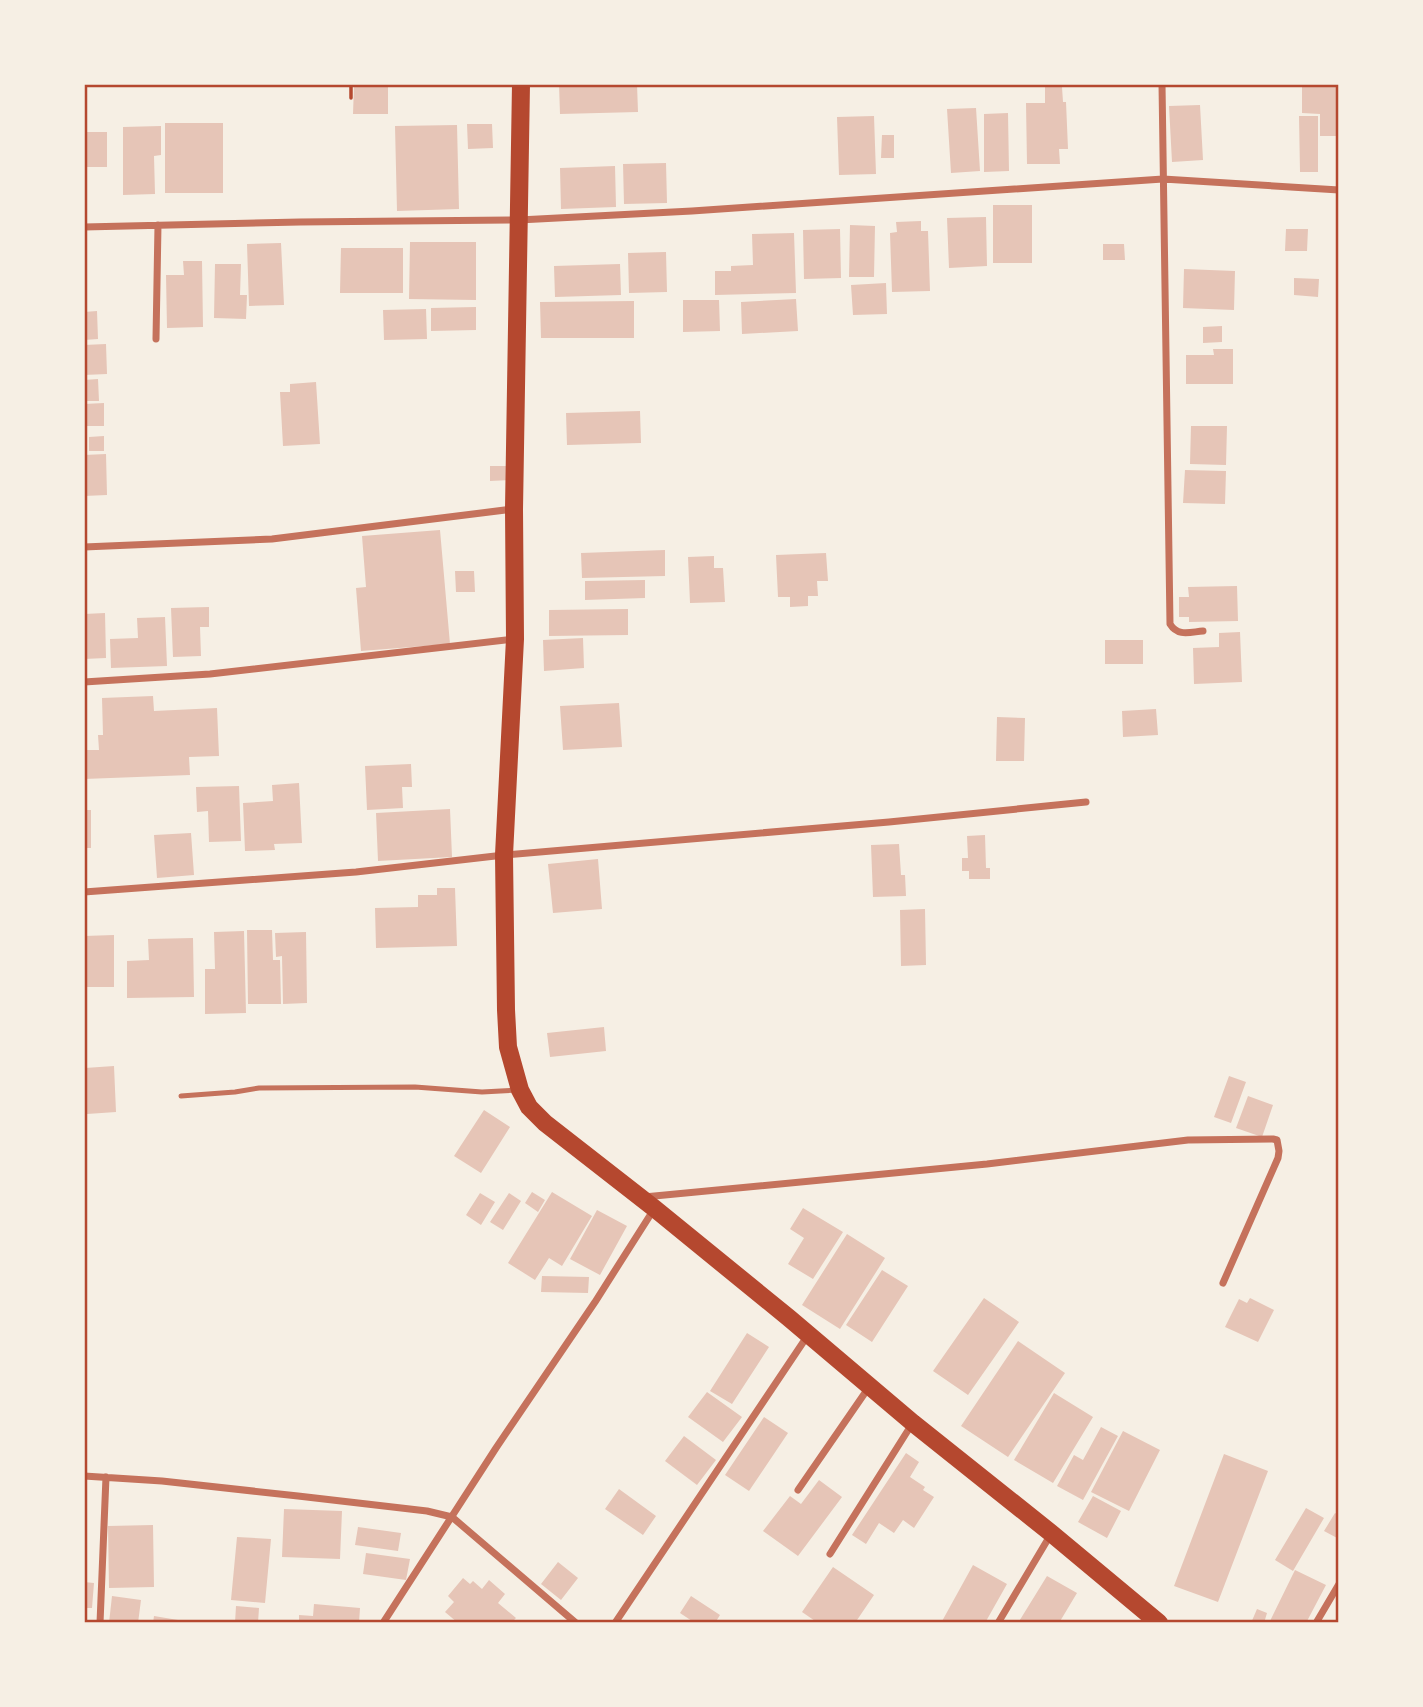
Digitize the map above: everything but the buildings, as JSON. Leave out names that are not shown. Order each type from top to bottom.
[{"type":"main road","points":[[521,84],[514,509],[515,639],[504,855],[507,1035],[520,1090],[529,1107],[545,1123],[654,1208],[1159,1623]]},
{"type":"street","points":[[1162,84],[1170,624],[1174,630],[1182,633],[1203,631]]},
{"type":"street","points":[[84,227],[519,220],[1163,179],[1339,190]]},
{"type":"street","points":[[156,339],[158,225]]},
{"type":"street","points":[[84,547],[272,539],[514,509]]},
{"type":"street","points":[[84,682],[210,674],[515,639]]},
{"type":"street","points":[[84,892],[356,872],[504,855],[1086,802]]},
{"type":"street","points":[[639,1198],[987,1164],[1188,1140],[1277,1140],[1278,1158],[1223,1283]]},
{"type":"street","points":[[383,1623],[654,1208]]},
{"type":"street","points":[[615,1623],[808,1334]]},
{"type":"street","points":[[798,1490],[870,1386]]},
{"type":"street","points":[[830,1554],[913,1423]]},
{"type":"street","points":[[84,1476],[162,1481],[414,1509],[452,1517],[576,1623]]},
{"type":"street","points":[[100,1623],[106,1477]]},
{"type":"street","points":[[998,1623],[1051,1533]]},
{"type":"street","points":[[1316,1623],[1339,1584]]},
{"type":"lane","points":[[181,1096],[259,1088],[415,1087],[482,1092],[520,1090]]},
{"type":"path","points":[[351,84],[351,98]]}]
